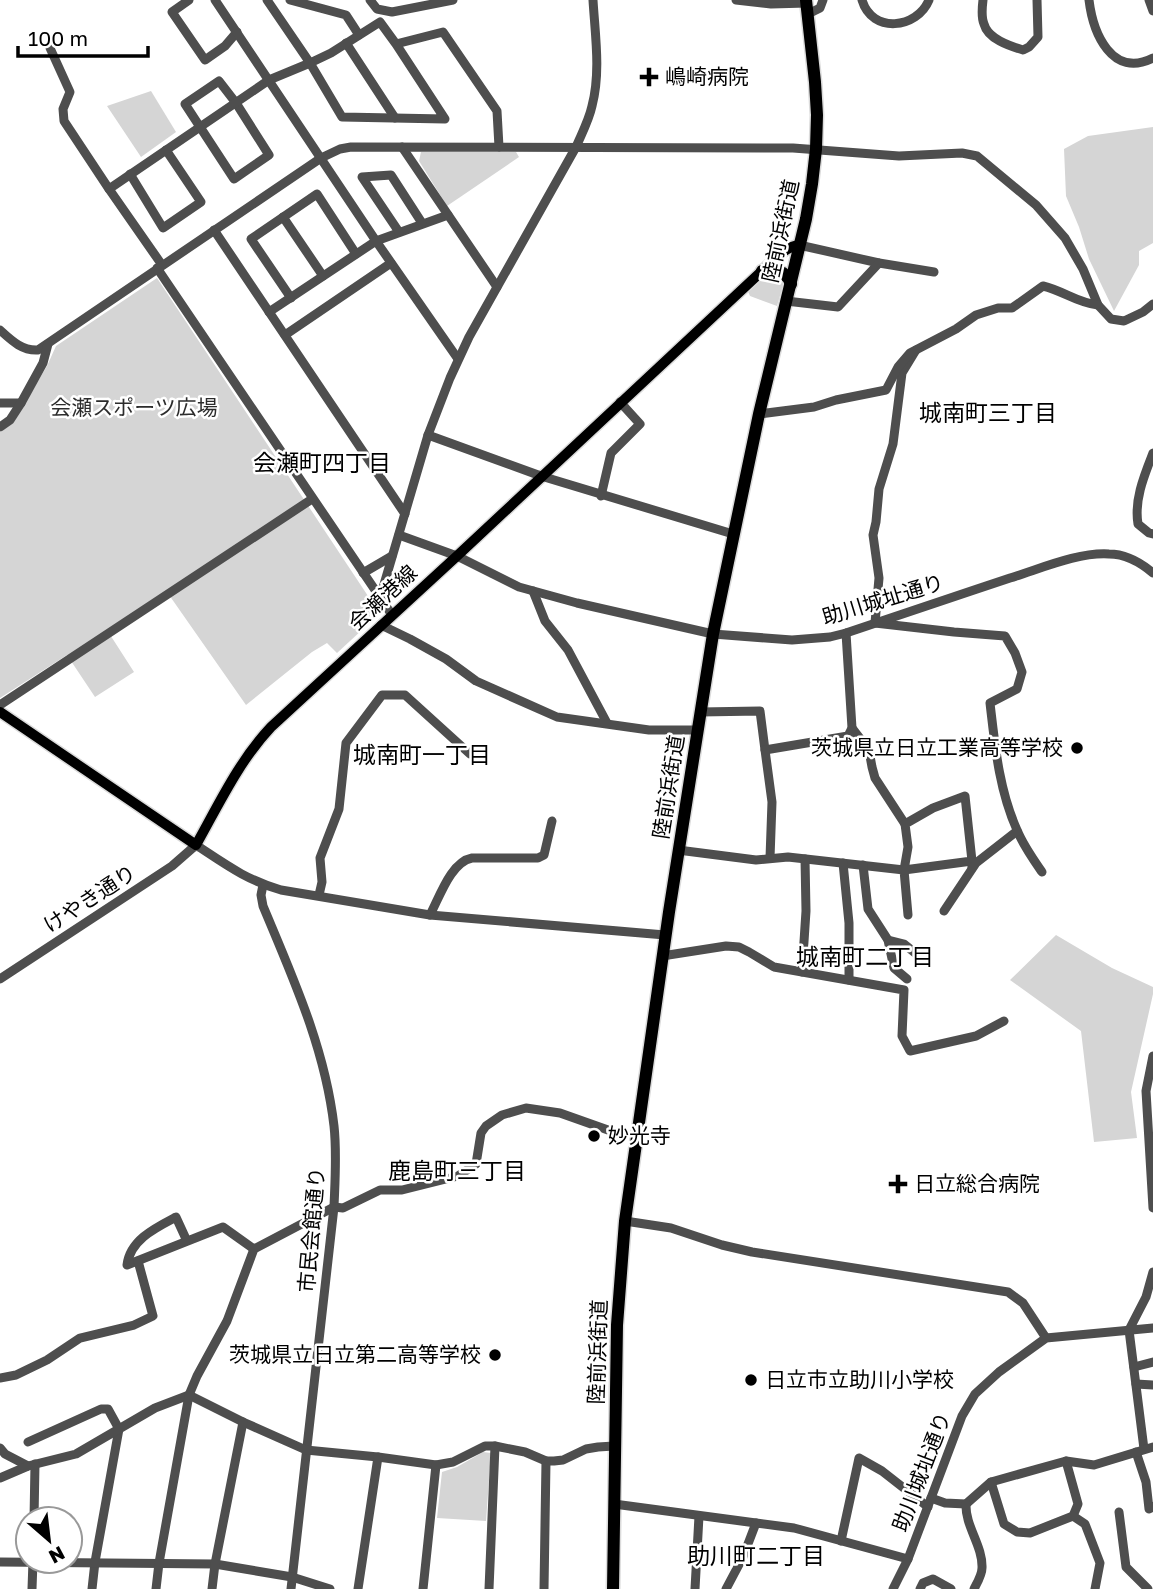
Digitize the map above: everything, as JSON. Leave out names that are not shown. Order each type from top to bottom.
[{"type":"highway","name":"陸前浜街道","points":[[613,1589],[618,1303],[625,1221],[662,956],[713,634],[759,414],[812,184],[816,149],[815,82],[807,5]]},
{"type":"highway","points":[[762,271],[781,271],[790,284]]},
{"type":"main road","name":"会瀬港線","points":[[196,845],[240,765],[256,742],[762,271],[785,250],[799,245]]},
{"type":"main road","points":[[0,712],[196,845]]},
{"type":"street","points":[[189,0],[172,12],[205,60],[225,46],[237,33]]},
{"type":"street","points":[[215,0],[458,359]]},
{"type":"street","points":[[109,189],[269,80],[310,63],[331,53],[380,22],[445,119],[342,117],[310,63],[267,0]]},
{"type":"street","points":[[290,0],[346,15],[359,35]]},
{"type":"street","points":[[370,0],[377,9],[392,12],[453,0]]},
{"type":"street","points":[[380,598],[428,435],[458,359],[576,147],[589,118],[595,90],[596,65],[593,0]]},
{"type":"street","points":[[736,0],[820,8],[824,0]]},
{"type":"street","points":[[862,0],[871,17],[889,24],[902,23],[919,15],[929,0]]},
{"type":"street","points":[[983,0],[984,27],[1002,42],[1023,50],[1038,37],[1037,0]]},
{"type":"street","points":[[1089,0],[1100,37],[1120,64],[1129,68],[1153,66]]},
{"type":"street","points":[[1149,0],[1153,11]]},
{"type":"street","points":[[396,44],[443,32],[497,111],[499,147]]},
{"type":"street","points":[[346,43],[395,118]]},
{"type":"street","points":[[50,48],[70,92],[63,108],[64,121],[312,499],[392,615]]},
{"type":"street","points":[[1117,60],[1136,64],[1153,58]]},
{"type":"street","points":[[219,81],[236,103],[269,155],[234,179],[186,104],[219,81]]},
{"type":"street","points":[[402,148],[496,287]]},
{"type":"street","points":[[0,330],[17,345],[31,351],[38,350],[321,158],[340,149],[793,148],[899,156],[962,153],[977,156],[1036,205],[1065,238],[1083,269],[1098,305],[1111,319],[1124,321],[1153,304]]},
{"type":"street","points":[[130,174],[163,228],[201,202],[166,150]]},
{"type":"street","points":[[398,232],[362,177],[391,175],[422,223]]},
{"type":"street","points":[[291,298],[251,239],[283,217],[317,194],[356,254]]},
{"type":"street","points":[[269,312],[376,241],[447,215]]},
{"type":"street","points":[[283,217],[323,276]]},
{"type":"street","points":[[214,230],[405,514]]},
{"type":"street","points":[[799,245],[934,272]]},
{"type":"street","points":[[285,335],[391,263]]},
{"type":"street","points":[[786,301],[838,307],[879,263]]},
{"type":"street","points":[[759,414],[814,407],[886,390],[898,367],[910,353],[956,329],[976,315],[998,308],[1012,308],[1043,286],[1058,289],[1083,304],[1098,305]]},
{"type":"street","points":[[0,427],[10,420],[21,402],[43,363],[48,344]]},
{"type":"street","points":[[916,350],[902,373],[893,444],[879,489],[873,534],[879,578],[875,624],[1005,636],[1022,672],[1017,689],[990,703],[1001,782],[1017,831],[1042,872]]},
{"type":"street","points":[[0,403],[21,402]]},
{"type":"street","points":[[601,496],[611,453],[640,424],[620,402]]},
{"type":"street","points":[[428,435],[601,496],[733,534]]},
{"type":"street","points":[[1153,453],[1142,481],[1136,513],[1138,524],[1153,534]]},
{"type":"street","points":[[0,705],[312,499]]},
{"type":"street","name":"助川城址通り","points":[[399,535],[457,556],[519,587],[533,591],[713,634],[792,640],[846,633],[1049,566],[1096,554],[1125,556],[1153,573]]},
{"type":"street","points":[[363,573],[393,556]]},
{"type":"street","points":[[533,591],[545,621],[568,650],[607,723]]},
{"type":"street","points":[[381,625],[446,659],[476,681],[558,717],[649,730],[697,730]]},
{"type":"street","points":[[765,750],[848,736],[852,728],[846,633]]},
{"type":"street","points":[[319,895],[322,882],[320,858],[339,809],[346,743],[382,695],[405,695],[470,754]]},
{"type":"street","points":[[700,712],[760,711],[772,802],[771,858]]},
{"type":"street","points":[[852,728],[865,745],[875,778],[905,824],[908,848],[904,870],[908,915]]},
{"type":"street","points":[[905,824],[933,808],[965,796],[972,864],[944,911]]},
{"type":"street","points":[[430,915],[456,866],[464,859],[538,858],[544,855],[552,821]]},
{"type":"street","points":[[678,850],[756,860],[788,857],[904,870],[976,863],[1017,831]]},
{"type":"street","points":[[196,845],[241,875],[281,890],[430,915],[666,935]]},
{"type":"street","name":"けやき通り","points":[[0,979],[172,866],[196,845]]},
{"type":"street","points":[[802,972],[806,911],[805,859]]},
{"type":"street","points":[[843,863],[849,923],[849,980]]},
{"type":"street","points":[[863,865],[868,909],[888,940],[894,968],[907,979]]},
{"type":"street","name":"市民会館通り","points":[[263,885],[263,906],[301,997],[321,1059],[334,1126],[336,1168],[334,1207],[291,1589]]},
{"type":"street","points":[[888,940],[904,944],[925,961]]},
{"type":"street","points":[[662,956],[726,946],[738,947],[774,967],[904,990],[902,1036],[910,1051],[976,1036],[1004,1021]]},
{"type":"street","points":[[1153,1056],[1146,1091],[1153,1208]]},
{"type":"street","points":[[156,1589],[189,1395],[226,1321],[254,1250],[334,1207],[343,1208],[380,1190],[402,1190],[458,1176],[476,1164],[481,1133],[502,1115],[526,1108],[560,1113],[608,1130]]},
{"type":"street","points":[[187,1241],[176,1217],[149,1231],[128,1255],[127,1265],[223,1227],[254,1250]]},
{"type":"street","points":[[625,1221],[671,1228],[752,1252],[1009,1292],[1023,1303],[1046,1338],[1153,1328]]},
{"type":"street","points":[[0,1378],[16,1375],[47,1360],[80,1338],[134,1325],[153,1316],[138,1261]]},
{"type":"street","points":[[1153,1272],[1146,1297],[1129,1330],[1149,1508],[1153,1507]]},
{"type":"street","name":"助川城址通り","points":[[893,1589],[908,1559],[962,1416],[971,1399],[999,1372],[1046,1338]]},
{"type":"street","points":[[1134,1367],[1153,1362]]},
{"type":"street","points":[[1136,1384],[1153,1385]]},
{"type":"street","points":[[0,1478],[31,1465],[76,1454],[156,1408],[189,1395],[306,1450],[436,1465],[453,1462],[485,1446],[525,1452],[546,1461],[563,1460],[586,1449],[614,1446]]},
{"type":"street","points":[[28,1442],[101,1409],[108,1409],[119,1429],[92,1589]]},
{"type":"street","points":[[212,1589],[243,1422]]},
{"type":"street","points":[[489,1589],[495,1446]]},
{"type":"street","points":[[841,1541],[859,1458],[930,1502],[966,1504],[991,1482],[1066,1461],[1094,1465],[1144,1449]]},
{"type":"street","points":[[2,1452],[31,1465]]},
{"type":"street","points":[[358,1589],[378,1457]]},
{"type":"street","points":[[544,1589],[546,1461]]},
{"type":"street","points":[[991,1482],[1004,1524],[1017,1532],[1030,1533],[1073,1516],[1078,1504],[1066,1461]]},
{"type":"street","points":[[31,1465],[33,1505]]},
{"type":"street","points":[[423,1589],[436,1465]]},
{"type":"street","points":[[614,1504],[794,1528],[908,1559]]},
{"type":"street","points":[[966,1504],[966,1514],[980,1552],[982,1570],[974,1589]]},
{"type":"street","points":[[1119,1512],[1126,1567],[1148,1589]]},
{"type":"street","points":[[695,1589],[699,1516]]},
{"type":"street","points":[[1073,1516],[1085,1524],[1100,1563],[1095,1589]]},
{"type":"street","points":[[726,1589],[757,1523]]},
{"type":"street","points":[[84,1562],[215,1564],[292,1577],[330,1589]]},
{"type":"street","points":[[920,1589],[923,1583],[933,1579],[951,1589]]},
{"type":"green space","points":[[151,91],[176,132],[141,157],[107,106]]},
{"type":"green space","points":[[1153,127],[1153,243],[1139,251],[1139,265],[1114,311],[1089,259],[1066,196],[1064,149],[1088,136]]},
{"type":"green space","points":[[421,152],[516,152],[519,157],[447,206],[419,161]]},
{"type":"green space","points":[[764,274],[777,275],[784,282],[777,306],[750,296],[747,289]]},
{"type":"green space","name":"会瀬スポーツ広場","points":[[157,278],[370,599],[370,616],[363,629],[337,653],[327,643],[246,705],[167,592],[107,630],[134,672],[95,697],[67,655],[0,698],[0,432],[13,423],[56,346]]},
{"type":"green space","points":[[1056,935],[1112,968],[1153,987],[1131,1092],[1137,1138],[1094,1142],[1081,1031],[1010,980]]},
{"type":"green space","points":[[483,1452],[491,1453],[486,1521],[437,1518],[442,1472]]},
{"type":"place","name":"嶋崎病院","points":[[649,77]]},
{"type":"place","name":"茨城県立日立工業高等学校","points":[[1077,748]]},
{"type":"place","name":"妙光寺","points":[[594,1136]]},
{"type":"place","name":"日立総合病院","points":[[898,1184]]},
{"type":"place","name":"茨城県立日立第二高等学校","points":[[495,1355]]},
{"type":"place","name":"日立市立助川小学校","points":[[751,1380]]},
{"type":"district","name":"城南町三丁目","points":[[988,413]]},
{"type":"district","name":"会瀬町四丁目","points":[[322,463]]},
{"type":"district","name":"城南町一丁目","points":[[422,755]]},
{"type":"district","name":"城南町二丁目","points":[[865,957]]},
{"type":"district","name":"鹿島町三丁目","points":[[457,1171]]},
{"type":"district","name":"助川町二丁目","points":[[756,1556]]}]
